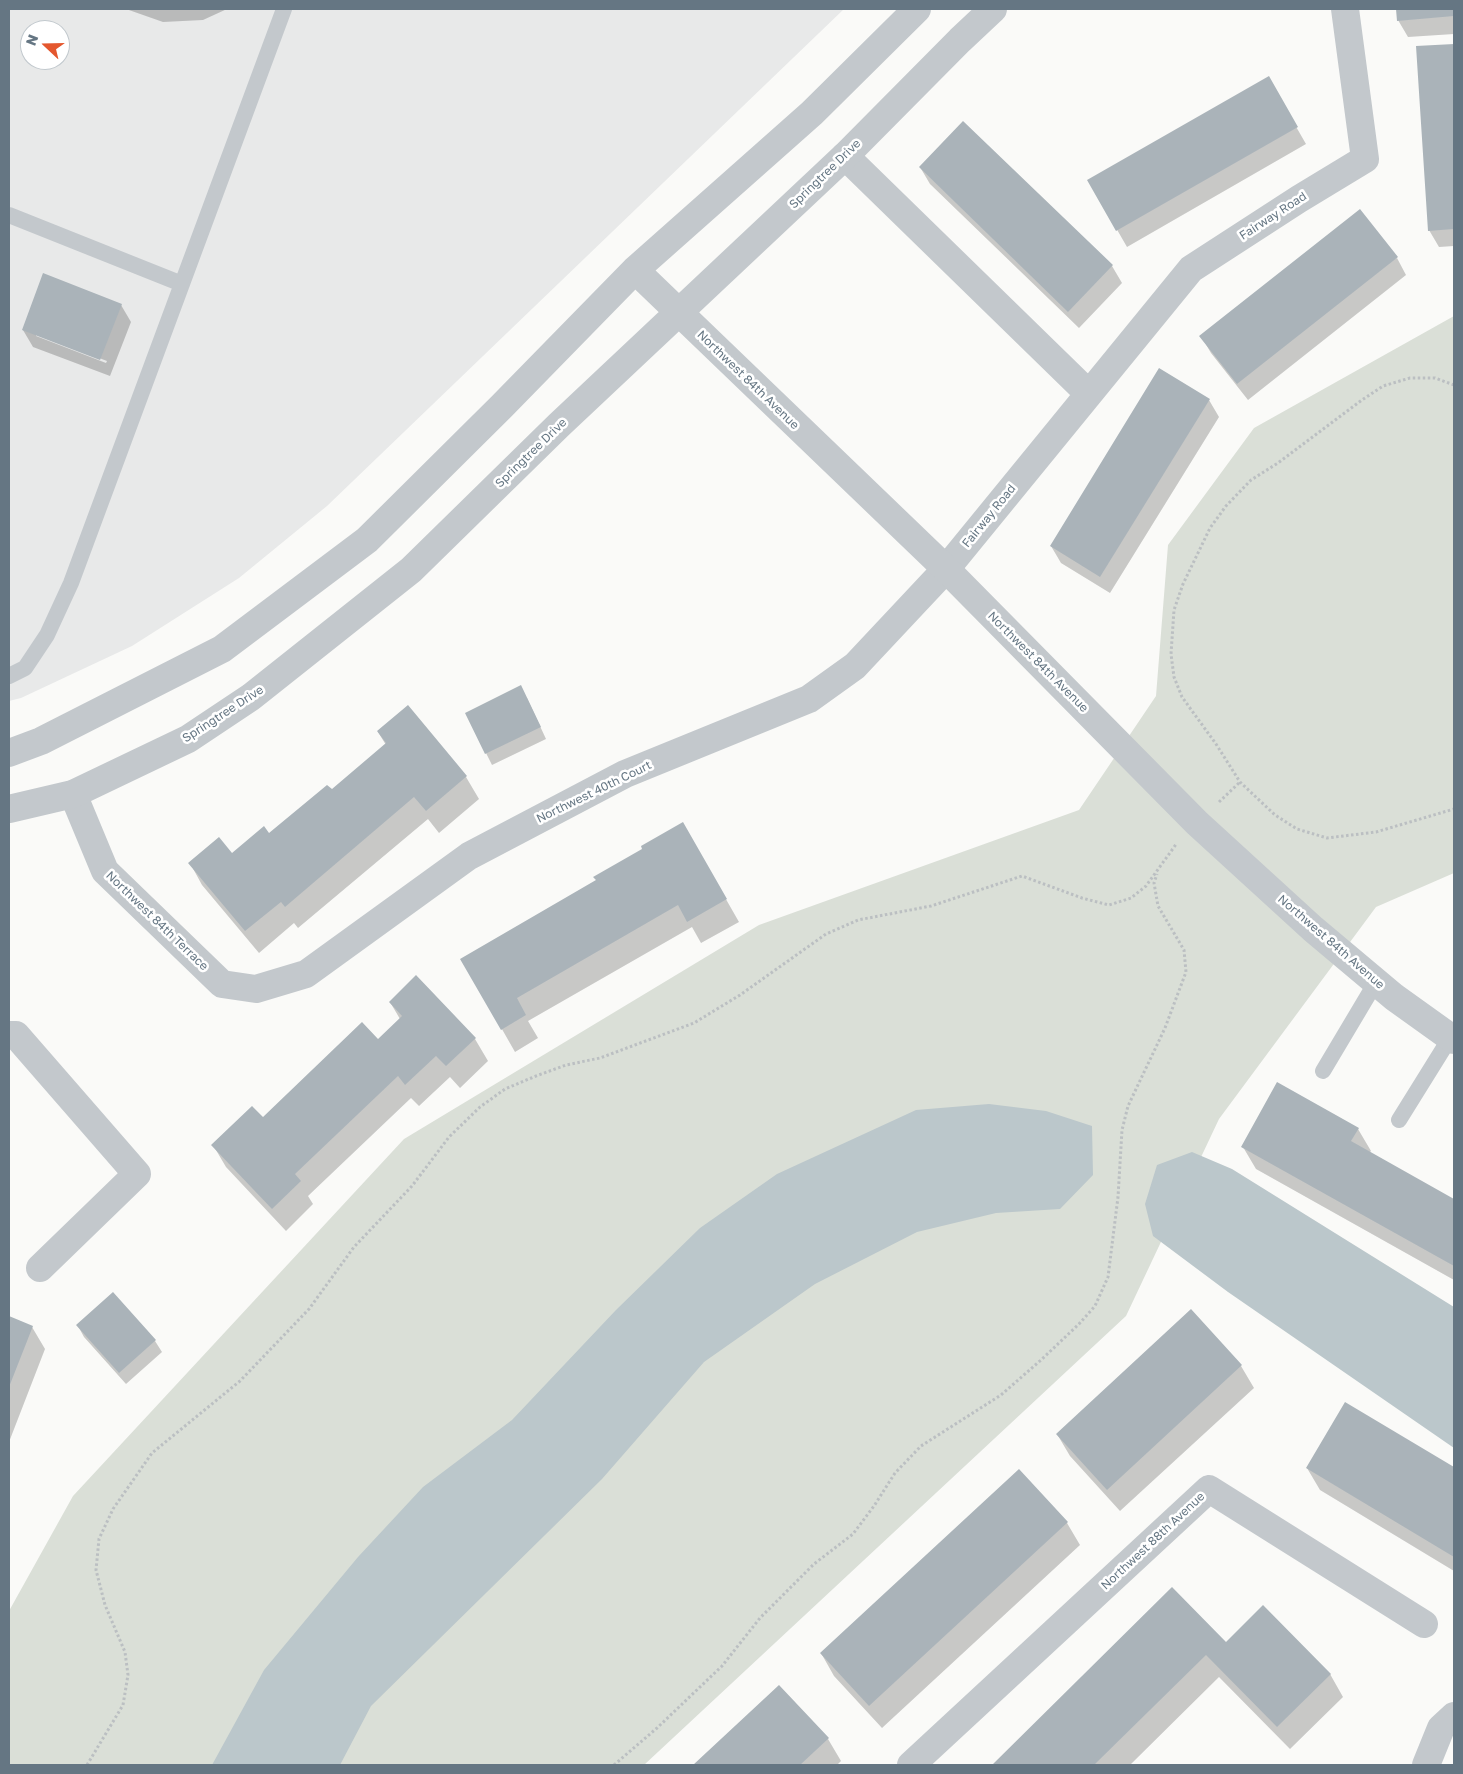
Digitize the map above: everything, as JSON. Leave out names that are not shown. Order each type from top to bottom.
[{"type":"street","points":[[9,753],[41,741],[222,649],[367,540],[635,270],[812,113],[918,9]]},
{"type":"street","name":"Springtree Drive","points":[[9,809],[73,794],[188,739],[251,697],[318,646],[411,570],[559,425],[845,156],[993,9]]},
{"type":"street","name":"Fairway Road","points":[[946,569],[1191,269],[1365,159],[1345,9]]},
{"type":"street","points":[[845,156],[1088,394]]},
{"type":"street","name":"Northwest 84th Avenue","points":[[635,270],[946,569],[1197,823],[1313,929],[1394,997],[1452,1039]]},
{"type":"street","name":"Northwest 40th Court","points":[[256,989],[306,974],[469,856],[625,774],[809,699],[855,666],[946,569]]},
{"type":"street","name":"Northwest 84th Terrace","points":[[73,794],[106,872],[222,984],[256,989]]},
{"type":"street","points":[[9,1035],[16,1035],[137,1174],[40,1268]]},
{"type":"street","name":"Northwest 88th Avenue","points":[[911,1765],[1209,1489],[1424,1624]]},
{"type":"street","points":[[1426,1765],[1441,1728],[1454,1716]]},
{"type":"lane","points":[[9,676],[25,668],[47,635],[71,582],[284,9]]},
{"type":"lane","points":[[9,215],[182,284]]},
{"type":"lane","points":[[1323,1071],[1376,982]]},
{"type":"lane","points":[[1399,1120],[1452,1039]]},
{"type":"path","points":[[1454,384],[1436,378],[1410,378],[1383,386],[1278,464],[1251,480],[1226,506],[1210,528],[1186,576],[1174,610],[1171,654],[1174,677],[1182,697],[1216,744],[1240,782],[1275,814],[1297,829],[1327,838],[1376,832],[1454,808]]},
{"type":"path","points":[[88,1765],[123,1705],[128,1675],[125,1652],[105,1605],[96,1570],[99,1539],[113,1509],[152,1454],[240,1381],[309,1309],[354,1247],[412,1186],[449,1137],[480,1107],[506,1089],[536,1076],[566,1065],[600,1058],[694,1023],[740,995],[826,934],[858,920],[931,906],[1022,876],[1082,898],[1109,905],[1131,898],[1146,886],[1178,842]]},
{"type":"path","points":[[614,1765],[657,1728],[722,1666],[760,1618],[814,1564],[853,1534],[895,1473],[920,1446],[1001,1395],[1048,1354],[1095,1306],[1108,1277],[1118,1197],[1122,1130],[1128,1106],[1165,1028],[1186,972],[1184,950],[1158,906],[1154,883],[1159,869]]},
{"type":"shaded area","points":[[9,9],[844,9],[327,506],[239,578],[132,646],[21,698],[9,701]]},
{"type":"shaded area","points":[[1454,316],[1454,873],[1376,907],[1219,1119],[1126,1316],[644,1765],[9,1765],[9,1611],[73,1496],[404,1139],[759,925],[1079,810],[1156,696],[1168,545],[1254,428]]},
{"type":"shaded area","points":[[989,1104],[1046,1111],[1092,1126],[1093,1175],[1060,1209],[996,1213],[917,1232],[815,1284],[704,1362],[602,1479],[371,1706],[340,1765],[212,1765],[264,1670],[358,1557],[423,1487],[512,1420],[616,1310],[700,1228],[777,1174],[916,1110]]},
{"type":"shaded area","points":[[1192,1152],[1232,1169],[1454,1307],[1454,1448],[1228,1292],[1153,1236],[1145,1204],[1157,1165]]},
{"type":"building","points":[[1396,9],[1454,9],[1454,16],[1397,21]]},
{"type":"building","points":[[1454,44],[1454,229],[1428,231],[1416,46]]},
{"type":"building","points":[[1269,76],[1298,127],[1116,231],[1087,180]]},
{"type":"building","points":[[963,121],[1113,265],[1068,312],[919,167]]},
{"type":"building","points":[[1360,209],[1398,257],[1237,384],[1199,336]]},
{"type":"building","points":[[43,273],[122,304],[100,360],[22,330]]},
{"type":"building","points":[[1159,368],[1210,399],[1100,577],[1050,546]]},
{"type":"building","points":[[521,685],[541,727],[485,754],[465,713]]},
{"type":"building","points":[[408,705],[467,776],[426,811],[414,797],[285,907],[281,902],[245,931],[188,863],[219,837],[232,853],[264,826],[269,833],[327,785],[332,789],[386,743],[377,731]]},
{"type":"building","points":[[683,822],[727,899],[687,922],[678,905],[517,998],[526,1015],[501,1030],[460,959],[596,880],[593,877],[642,849],[641,846]]},
{"type":"building","points":[[416,975],[476,1038],[446,1066],[436,1056],[405,1085],[398,1076],[295,1174],[301,1181],[272,1209],[211,1145],[252,1106],[263,1117],[362,1022],[378,1039],[402,1016],[389,1002]]},
{"type":"building","points":[[1277,1082],[1359,1128],[1351,1141],[1454,1199],[1454,1266],[1241,1147]]},
{"type":"building","points":[[113,1292],[156,1340],[119,1373],[76,1325]]},
{"type":"building","points":[[1191,1309],[1242,1365],[1107,1490],[1056,1434]]},
{"type":"building","points":[[9,1316],[33,1326],[9,1387]]},
{"type":"building","points":[[1345,1402],[1454,1467],[1454,1557],[1306,1468]]},
{"type":"building","points":[[1019,1469],[1068,1522],[869,1706],[820,1653]]},
{"type":"building","points":[[1172,1587],[1226,1642],[1263,1605],[1331,1674],[1277,1727],[1206,1655],[1094,1765],[992,1765]]},
{"type":"building","points":[[779,1685],[829,1738],[800,1765],[693,1765]]}]
